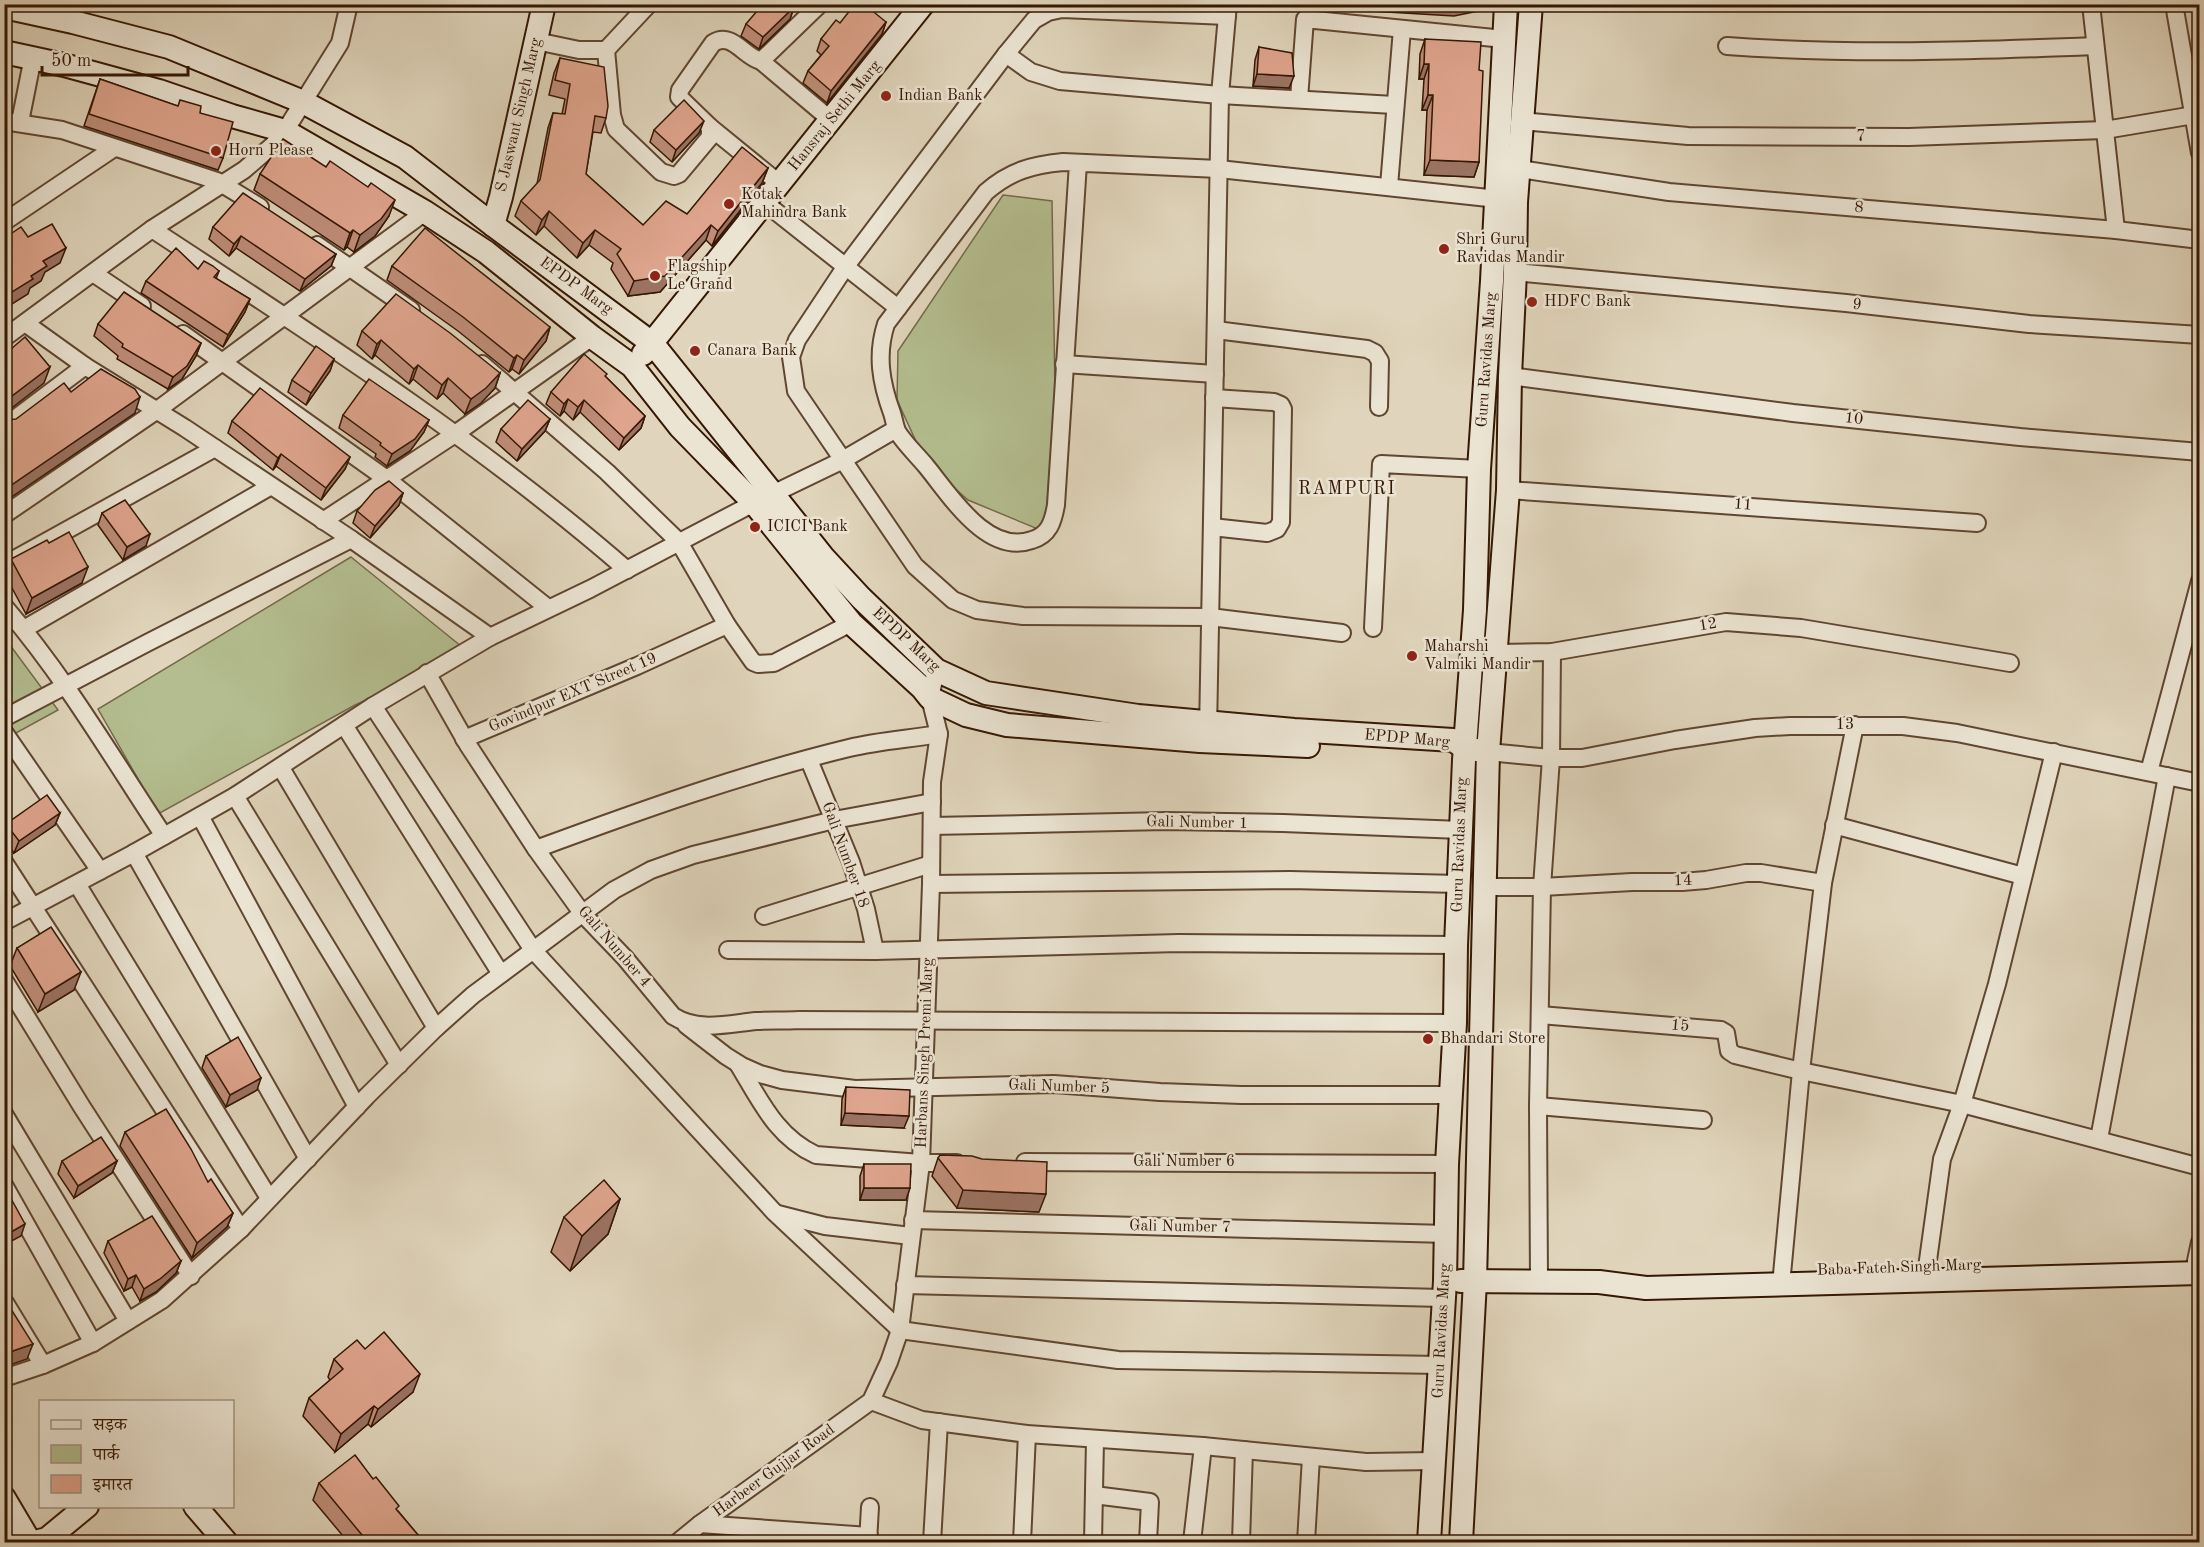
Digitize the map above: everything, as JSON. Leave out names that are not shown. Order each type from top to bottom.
[{"type":"main road","name":"S Jaswant Singh Marg","points":[[492,225],[501,198],[544,4]]},
{"type":"main road","name":"Hansraj Sethi Marg","points":[[632,366],[653,344],[923,4]]},
{"type":"main road","name":"Guru Ravidas Marg","points":[[1461,1542],[1475,1281],[1488,752],[1508,490],[1515,272],[1506,200],[1504,39],[1506,4]]},
{"type":"main road","name":"Guru Ravidas Marg","points":[[1429,1542],[1441,1365],[1456,945],[1465,748],[1475,610],[1479,469],[1506,200],[1520,169],[1531,4]]},
{"type":"main road","name":"EPDP Marg","points":[[4,7],[169,47],[303,102],[405,157],[492,225],[653,344],[851,622],[930,698],[966,715],[1007,725],[1453,740],[1465,748],[1488,752]]},
{"type":"main road","name":"EPDP Marg","points":[[4,52],[33,57],[159,91],[285,131],[425,212],[486,252],[632,366],[680,427],[764,498],[861,598],[936,670],[986,693],[1138,716],[1208,732]]},
{"type":"main road","name":"Baba Fateh Singh Marg","points":[[1444,1290],[1475,1281],[1599,1282],[1646,1288],[1782,1278],[1926,1275],[2199,1259]]},
{"type":"main road","points":[[4,1498],[39,1542],[84,1508]]},
{"type":"main road","points":[[197,1508],[226,1542]]},
{"type":"street","points":[[4,338],[152,230],[259,159],[285,131],[340,43],[349,4]]},
{"type":"street","points":[[536,41],[579,50],[606,50],[649,4]]},
{"type":"street","points":[[2091,4],[2116,230]]},
{"type":"street","points":[[2174,4],[2197,114],[2199,153]]},
{"type":"street","points":[[761,60],[817,6]]},
{"type":"street","points":[[1208,732],[1210,618],[1212,528],[1214,398],[1215,374],[1215,330],[1220,95],[1227,10],[1062,9],[1048,12],[1034,20],[1005,54],[846,266],[797,340],[791,357],[796,391],[915,566],[953,600],[977,610],[1023,616],[1210,618],[1342,633]]},
{"type":"street","points":[[1299,99],[1305,12],[1402,29],[1504,39]]},
{"type":"street","points":[[1389,186],[1402,29]]},
{"type":"street","points":[[780,184],[681,101],[679,93],[713,43],[719,39],[726,39],[755,59],[761,60],[831,120]]},
{"type":"street","points":[[1727,46],[1801,52],[1943,52],[2095,46]]},
{"type":"street","points":[[606,50],[613,123],[616,129],[661,172],[674,176],[679,174],[710,137],[710,127]]},
{"type":"street","points":[[1005,54],[1031,72],[1060,81],[1220,95],[1394,105]]},
{"type":"street","points":[[33,57],[12,121],[62,130],[223,183],[274,216]]},
{"type":"street","name":"7","points":[[1522,121],[1688,136],[1909,137],[2105,130],[2197,114]]},
{"type":"street","points":[[4,222],[114,148]]},
{"type":"street","points":[[1078,163],[1056,506],[1053,522],[1042,537],[1024,543],[1001,540],[986,532],[969,518],[896,429],[881,380],[880,358],[886,324],[986,192],[1006,176],[1042,164],[1078,163],[1219,169],[1506,200]]},
{"type":"street","name":"8","points":[[1520,169],[1669,192],[2116,230],[2199,240]]},
{"type":"street","points":[[765,203],[898,308]]},
{"type":"street","points":[[4,515],[156,411],[425,212]]},
{"type":"street","points":[[152,230],[284,315],[456,434],[537,495],[627,570]]},
{"type":"street","points":[[302,235],[350,266],[423,319]]},
{"type":"street","name":"9","points":[[1515,272],[1846,303],[2029,324],[2199,335]]},
{"type":"street","points":[[93,273],[223,361],[388,480],[548,608]]},
{"type":"street","points":[[25,323],[85,366],[215,448],[351,539],[490,637]]},
{"type":"street","points":[[1215,330],[1367,349],[1375,353],[1380,361],[1379,407]]},
{"type":"street","points":[[323,521],[456,434],[592,337]]},
{"type":"street","points":[[470,354],[516,391],[607,472],[679,542],[727,625],[753,662],[774,663],[851,622]]},
{"type":"street","points":[[1064,364],[1215,374]]},
{"type":"street","points":[[4,427],[85,366]]},
{"type":"street","name":"10","points":[[1510,376],[1794,413],[2020,437],[2199,452]]},
{"type":"street","points":[[1212,528],[1267,533],[1277,529],[1281,522],[1283,409],[1281,405],[1274,402],[1214,398]]},
{"type":"street","points":[[4,922],[235,796],[373,706],[490,637],[842,461],[896,429]]},
{"type":"street","points":[[4,565],[215,448]]},
{"type":"street","points":[[1373,628],[1381,464],[1479,469]]},
{"type":"street","points":[[24,629],[271,486]]},
{"type":"street","name":"11","points":[[1508,490],[1977,523]]},
{"type":"street","points":[[4,718],[351,539]]},
{"type":"street","points":[[2149,772],[2199,581]]},
{"type":"street","points":[[4,606],[24,629],[164,836]]},
{"type":"street","name":"12","points":[[1497,653],[1552,651],[1726,622],[1801,628],[2010,663]]},
{"type":"street","name":"Govindpur EXT Street 19","points":[[464,739],[637,666],[727,625]]},
{"type":"street","points":[[1539,1282],[1538,1106],[1542,887],[1551,758],[1552,651]]},
{"type":"street","points":[[930,698],[936,670]]},
{"type":"street","name":"Gali Number 4","points":[[427,673],[464,739],[536,849],[582,913],[625,958],[673,1016],[683,1022]]},
{"type":"street","name":"Harbans Singh Premi Marg","points":[[871,1401],[889,1362],[900,1330],[921,1163],[925,1086],[920,1022],[928,950],[932,782],[939,734],[930,698]]},
{"type":"street","points":[[373,706],[533,950],[774,1213],[900,1330],[1118,1360],[1441,1365]]},
{"type":"street","points":[[344,725],[501,974]]},
{"type":"street","points":[[1782,1278],[1801,1071],[1823,883],[1855,725]]},
{"type":"street","name":"13","points":[[1488,752],[1551,758],[1582,758],[1675,740],[1755,728],[1855,725],[1928,728],[2199,783]]},
{"type":"street","points":[[4,732],[100,871]]},
{"type":"street","points":[[536,849],[702,790],[850,748],[939,734]]},
{"type":"street","points":[[1926,1275],[1942,1159],[1962,1104],[1997,984],[2054,752]]},
{"type":"street","name":"Gali Number 18","points":[[809,760],[859,885],[875,951]]},
{"type":"street","points":[[281,768],[436,1028]]},
{"type":"street","points":[[2099,1139],[2167,776]]},
{"type":"street","points":[[235,796],[399,1065]]},
{"type":"street","points":[[4,1378],[43,1365],[93,1343],[162,1300],[241,1229],[357,1107],[473,994],[614,890],[651,870],[693,855],[834,820],[932,802]]},
{"type":"street","points":[[200,816],[357,1107]]},
{"type":"street","name":"Gali Number 1","points":[[932,826],[1166,821],[1461,830]]},
{"type":"street","points":[[1834,825],[2023,876]]},
{"type":"street","points":[[134,853],[308,1159]]},
{"type":"street","points":[[4,862],[241,1229]]},
{"type":"street","points":[[764,916],[931,864]]},
{"type":"street","name":"14","points":[[1483,887],[1542,887],[1706,880],[1746,873],[1823,883]]},
{"type":"street","points":[[931,884],[1278,880],[1459,884]]},
{"type":"street","points":[[77,884],[269,1198]]},
{"type":"street","points":[[728,950],[875,951],[1179,943],[1456,945]]},
{"type":"street","points":[[4,980],[82,1107],[191,1276]]},
{"type":"street","name":"15","points":[[1540,1015],[1721,1030],[1726,1033],[1729,1051],[1735,1055],[1801,1071]]},
{"type":"street","points":[[683,1022],[705,1026],[778,1021],[1455,1023]]},
{"type":"street","name":"Gali Number 5","points":[[683,1022],[738,1064],[760,1074],[782,1080],[855,1089],[1054,1084],[1241,1095],[1452,1095]]},
{"type":"street","points":[[738,1064],[778,1127],[802,1148],[816,1155],[921,1163],[969,1163]]},
{"type":"street","points":[[1801,1071],[1962,1104],[2199,1167]]},
{"type":"street","points":[[1538,1106],[1704,1120]]},
{"type":"street","points":[[4,1114],[128,1321]]},
{"type":"street","name":"Gali Number 6","points":[[1005,1162],[1447,1164]]},
{"type":"street","points":[[4,1185],[93,1343]]},
{"type":"street","name":"Gali Number 7","points":[[774,1213],[825,1226],[1447,1233]]},
{"type":"street","points":[[905,1285],[1444,1290]]},
{"type":"street","points":[[4,1301],[43,1365]]},
{"type":"street","points":[[871,1401],[922,1420],[1027,1434],[1203,1446],[1366,1462],[1433,1461]]},
{"type":"street","name":"Harbeer Gujjar Road","points":[[678,1542],[871,1401]]},
{"type":"street","points":[[932,1542],[939,1422]]},
{"type":"street","points":[[1022,1542],[1027,1434]]},
{"type":"street","points":[[1093,1542],[1095,1440]]},
{"type":"street","points":[[1192,1542],[1203,1446]]},
{"type":"street","points":[[1241,1542],[1244,1450]]},
{"type":"street","points":[[1306,1542],[1311,1457]]},
{"type":"street","points":[[1094,1495],[1150,1502],[1148,1542]]},
{"type":"street","points":[[700,1524],[868,1539],[870,1507]]},
{"type":"green space","points":[[1003,195],[1052,201],[1055,393],[1045,532],[968,500],[926,463],[897,400],[898,351]]},
{"type":"green space","points":[[351,557],[472,655],[355,705],[158,814],[98,709]]},
{"type":"green space","points":[[4,637],[58,710],[5,739],[4,739]]},
{"type":"building","points":[[763,4],[792,4],[794,7],[763,37],[746,24]]},
{"type":"building","points":[[855,4],[864,4],[886,22],[831,91],[808,71],[829,46],[821,39],[836,20],[840,23]]},
{"type":"building","points":[[1425,39],[1481,42],[1479,70],[1483,71],[1479,162],[1430,160],[1433,95],[1428,95],[1429,64],[1424,64]]},
{"type":"building","points":[[1259,47],[1292,53],[1294,76],[1257,74]]},
{"type":"building","points":[[560,58],[604,67],[608,106],[606,118],[595,116],[586,174],[643,225],[666,201],[687,214],[742,147],[768,168],[718,231],[711,225],[665,276],[634,281],[617,254],[621,249],[595,230],[583,243],[549,211],[542,220],[521,201],[540,180],[553,113],[565,114],[570,84],[555,80]]},
{"type":"building","points":[[100,79],[178,106],[180,100],[201,106],[200,113],[233,122],[223,158],[89,114]]},
{"type":"building","points":[[684,100],[704,121],[676,150],[654,130]]},
{"type":"building","points":[[283,139],[326,167],[330,161],[368,187],[371,183],[395,200],[381,219],[360,235],[353,230],[350,233],[260,174]]},
{"type":"building","points":[[243,193],[336,254],[305,279],[241,236],[234,244],[213,227]]},
{"type":"building","points":[[52,224],[66,248],[43,261],[47,266],[31,276],[33,279],[4,297],[4,236],[6,237],[21,227],[28,237]]},
{"type":"building","points":[[425,228],[550,327],[524,360],[517,355],[514,358],[463,317],[392,266]]},
{"type":"building","points":[[176,248],[198,269],[204,261],[213,266],[219,271],[214,277],[250,299],[228,335],[146,281]]},
{"type":"building","points":[[124,292],[201,343],[187,366],[173,377],[122,347],[123,344],[98,324]]},
{"type":"building","points":[[396,294],[500,373],[486,388],[471,399],[448,378],[442,385],[418,365],[414,369],[381,340],[377,344],[362,331]]},
{"type":"building","points":[[25,337],[50,367],[4,402],[4,355]]},
{"type":"building","points":[[316,346],[334,359],[311,393],[292,380]]},
{"type":"building","points":[[584,354],[607,374],[605,376],[645,416],[624,438],[584,400],[578,407],[568,399],[564,404],[551,392]]},
{"type":"building","points":[[101,369],[135,389],[140,397],[4,490],[4,419],[16,419],[64,383],[71,392]]},
{"type":"building","points":[[369,379],[429,420],[415,439],[392,454],[343,415]]},
{"type":"building","points":[[260,388],[350,457],[326,488],[281,454],[278,458],[232,421]]},
{"type":"building","points":[[528,400],[550,419],[522,449],[501,429]]},
{"type":"building","points":[[389,481],[403,493],[375,526],[357,511],[375,490]]},
{"type":"building","points":[[125,500],[150,534],[127,547],[102,513]]},
{"type":"building","points":[[69,532],[88,567],[32,598],[11,559],[47,540],[49,543]]},
{"type":"building","points":[[47,795],[60,813],[19,841],[6,824]]},
{"type":"building","points":[[51,927],[81,972],[45,994],[17,948]]},
{"type":"building","points":[[238,1037],[261,1078],[230,1095],[206,1056]]},
{"type":"building","points":[[846,1087],[910,1090],[909,1116],[845,1113]]},
{"type":"building","points":[[166,1109],[208,1182],[211,1179],[233,1213],[197,1243],[125,1132]]},
{"type":"building","points":[[101,1137],[117,1161],[78,1186],[62,1161]]},
{"type":"building","points":[[940,1155],[1047,1162],[1046,1194],[963,1190],[938,1158]]},
{"type":"building","points":[[864,1164],[911,1164],[910,1188],[864,1188]]},
{"type":"building","points":[[604,1180],[620,1199],[582,1236],[564,1217]]},
{"type":"building","points":[[8,1193],[25,1224],[4,1236],[4,1195]]},
{"type":"building","points":[[152,1216],[181,1261],[144,1289],[136,1275],[128,1279],[108,1241]]},
{"type":"building","points":[[4,1298],[33,1344],[4,1354]]},
{"type":"building","points":[[384,1332],[420,1374],[378,1409],[374,1406],[341,1434],[309,1398],[343,1369],[334,1359],[357,1340],[365,1349]]},
{"type":"building","points":[[355,1455],[373,1479],[376,1477],[399,1506],[396,1509],[424,1542],[353,1542],[362,1535],[319,1483]]},
{"type":"building","points":[[4,1530],[13,1540],[11,1542],[4,1542]]},
{"type":"place","name":"Indian Bank","points":[[886,96]]},
{"type":"place","name":"Horn Please","points":[[216,151]]},
{"type":"place","name":"Kotak Mahindra Bank","points":[[729,204]]},
{"type":"place","name":"Shri Guru Ravidas Mandir","points":[[1444,249]]},
{"type":"place","name":"Flagship Le Grand","points":[[655,276]]},
{"type":"place","name":"HDFC Bank","points":[[1532,302]]},
{"type":"place","name":"Canara Bank","points":[[695,351]]},
{"type":"place","name":"ICICI Bank","points":[[755,527]]},
{"type":"place","name":"Maharshi Valmiki Mandir","points":[[1412,656]]},
{"type":"place","name":"Bhandari Store","points":[[1428,1039]]},
{"type":"district","name":"RAMPURI","points":[[1347,489]]}]
